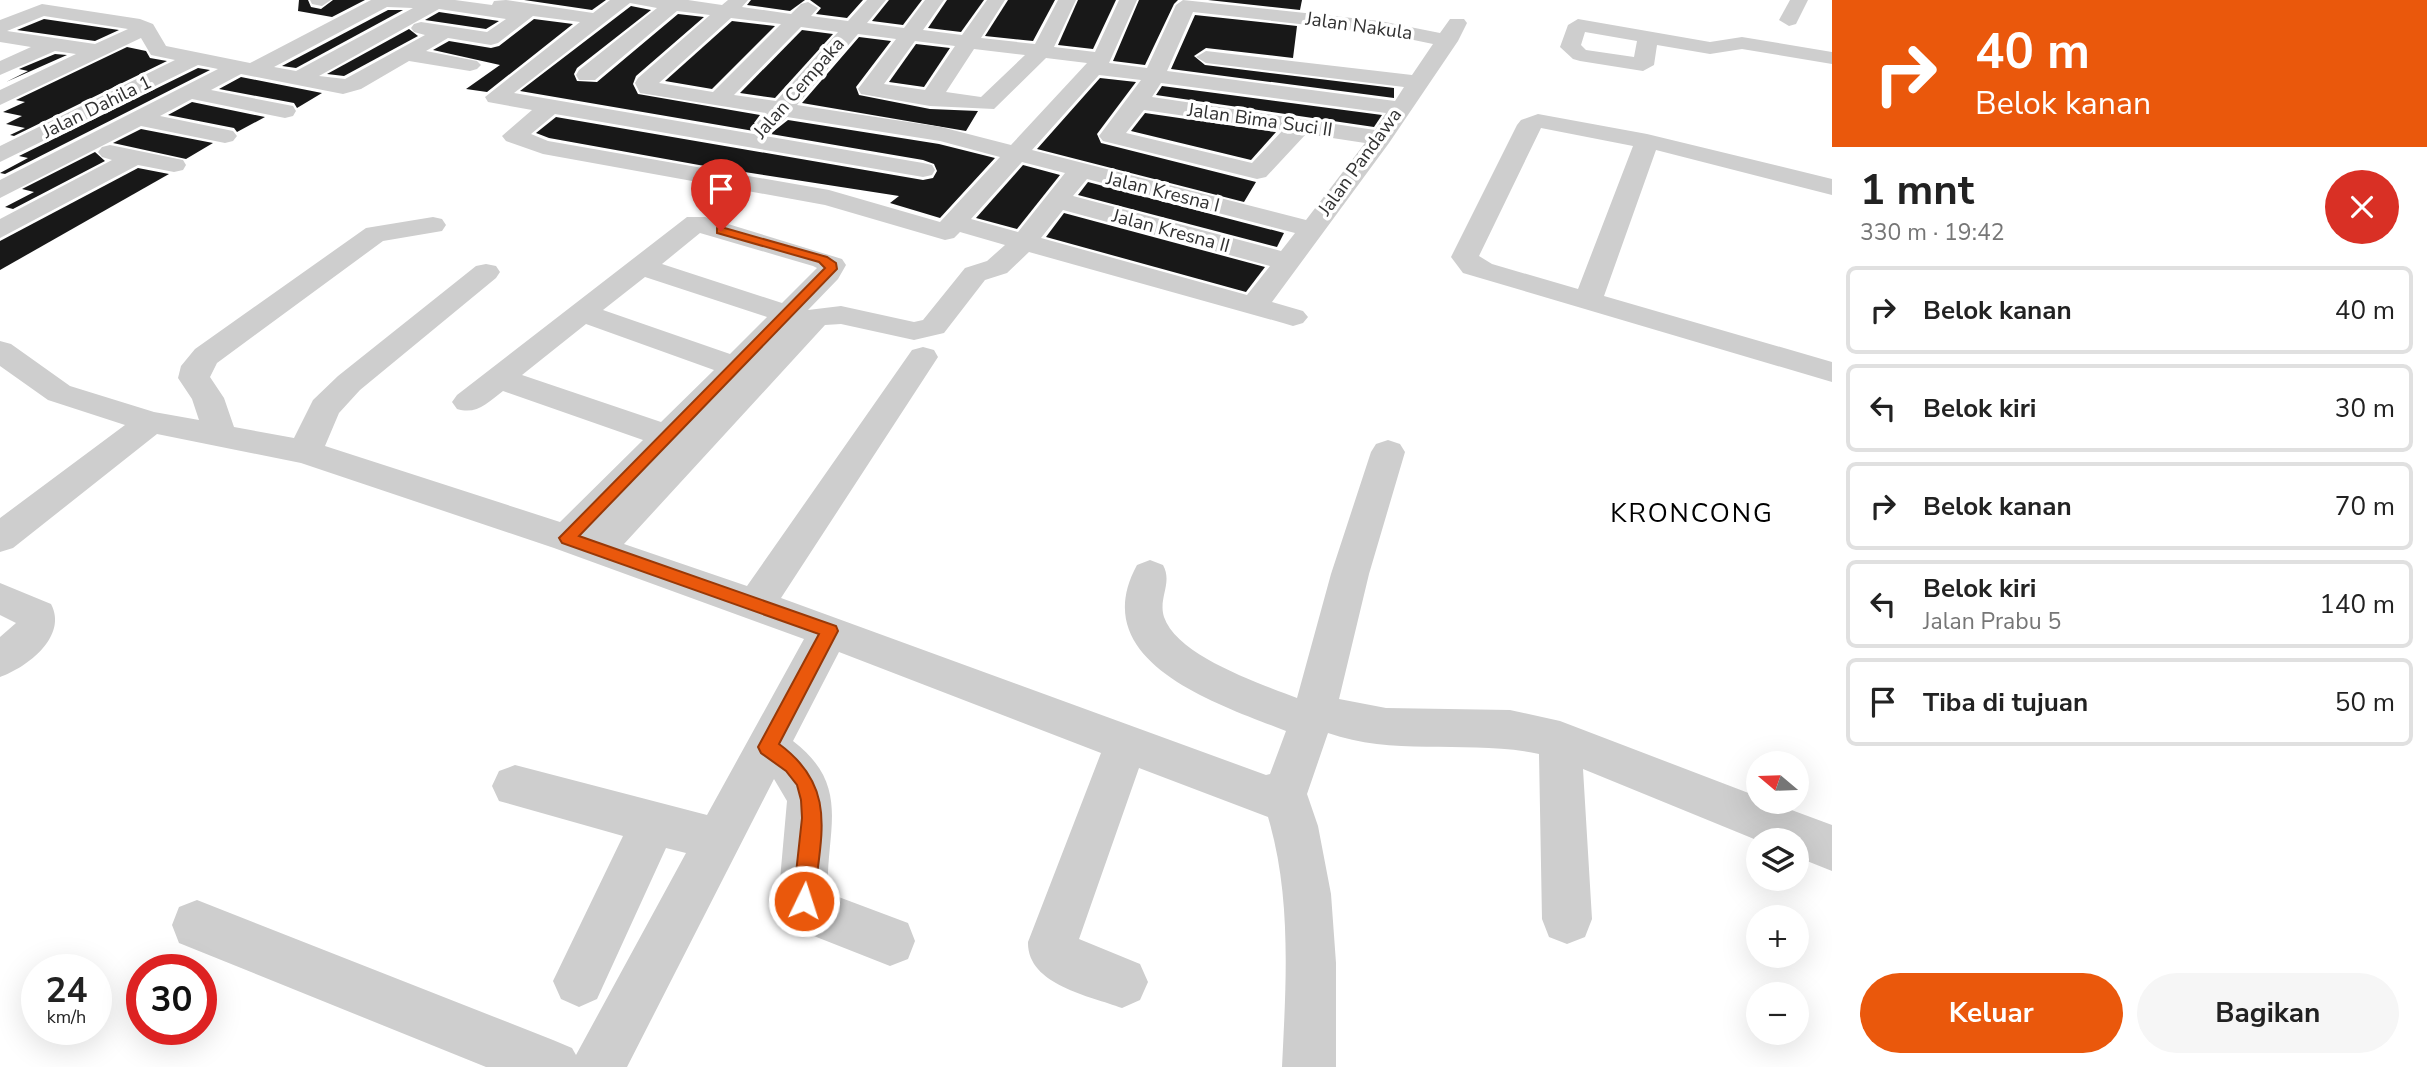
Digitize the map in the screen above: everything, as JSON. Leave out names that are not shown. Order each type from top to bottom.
[{"type":"street","points":[[56,12],[77,0]]},
{"type":"street","points":[[320,0],[321,23]]},
{"type":"street","points":[[476,0],[597,19]]},
{"type":"street","points":[[622,0],[496,97],[752,142],[900,191],[949,227],[1024,242],[1293,317]]},
{"type":"street","points":[[637,0],[733,6],[796,20],[1041,52],[1155,75],[1400,108]]},
{"type":"street","points":[[717,100],[816,0]]},
{"type":"street","name":"Jalan Cempaka","points":[[723,177],[877,0]]},
{"type":"street","points":[[935,0],[869,86],[871,90],[986,104],[1041,52],[1067,0]]},
{"type":"street","points":[[930,99],[996,0]]},
{"type":"street","points":[[829,198],[836,215],[847,222],[895,237],[937,240],[1099,64],[1128,0]]},
{"type":"street","points":[[1789,20],[1799,0]]},
{"type":"street","points":[[587,75],[676,2]]},
{"type":"street","points":[[6,182],[379,3],[436,3],[525,16],[491,39],[399,24]]},
{"type":"street","points":[[299,79],[436,3]]},
{"type":"street","name":"Jalan Nakula","points":[[1167,52],[1186,5],[1380,26],[1449,19]]},
{"type":"street","points":[[646,83],[733,6]]},
{"type":"street","points":[[2,36],[38,11],[56,12],[140,25],[146,29],[158,51]]},
{"type":"street","points":[[1232,60],[1242,11]]},
{"type":"street","points":[[520,31],[548,12]]},
{"type":"street","points":[[1298,68],[1303,18]]},
{"type":"street","name":"Jalan Pandawa","points":[[1254,306],[1285,261],[1381,138],[1418,82],[1449,19]]},
{"type":"street","points":[[1342,73],[1380,26]]},
{"type":"street","points":[[0,98],[146,29]]},
{"type":"street","points":[[134,63],[158,51],[348,86],[444,32]]},
{"type":"street","points":[[2,36],[98,51]]},
{"type":"street","points":[[1648,38],[1717,49],[1736,42],[1748,43],[1832,58]]},
{"type":"street","points":[[0,69],[53,44]]},
{"type":"street","points":[[1301,125],[1257,172],[1112,138],[1111,135],[1136,106],[1167,52],[1418,82]]},
{"type":"street","points":[[407,54],[470,65]]},
{"type":"street","name":"Jalan Dahila 1","points":[[0,155],[194,59]]},
{"type":"street","name":"Jalan Kresna I","points":[[533,67],[646,83],[656,91],[957,139],[1310,229]]},
{"type":"street","points":[[189,92],[285,111]]},
{"type":"street","points":[[1136,106],[1283,143]]},
{"type":"street","name":"Jalan Bima Suci II","points":[[1136,106],[1301,125],[1381,138]]},
{"type":"street","points":[[548,108],[514,136],[543,147],[829,198],[900,191],[957,139]]},
{"type":"street","points":[[138,119],[225,136]]},
{"type":"street","points":[[1832,187],[1647,141],[1553,121],[1532,123],[1465,250],[1467,262],[1473,267],[1832,373]]},
{"type":"street","points":[[1588,301],[1647,141]]},
{"type":"street","points":[[85,146],[174,165]]},
{"type":"street","points":[[1153,190],[1179,154]]},
{"type":"street","points":[[0,230],[135,157]]},
{"type":"street","points":[[582,544],[816,317],[841,315],[906,330],[928,329],[937,322],[975,274],[997,267],[1024,242],[1080,171]]},
{"type":"street","name":"Jalan Kresna II","points":[[1057,200],[1285,261]]},
{"type":"street","points":[[468,402],[696,223],[823,260],[832,265],[666,436],[582,544]]},
{"type":"street","points":[[220,434],[208,398],[194,378],[197,366],[206,356],[375,234],[433,225]]},
{"type":"street","points":[[641,266],[787,314]]},
{"type":"street","points":[[305,452],[325,408],[349,383],[486,272]]},
{"type":"street","points":[[582,313],[735,366]]},
{"type":"street","points":[[0,351],[59,393],[151,422],[305,452],[582,544],[830,631],[1254,792],[1266,796],[1284,793]]},
{"type":"street","points":[[755,605],[923,357]]},
{"type":"street","points":[[498,378],[666,436]]},
{"type":"street","points":[[0,538],[151,422]]},
{"type":"street","points":[[1309,1067],[1312,996],[1309,912],[1296,826],[1284,793],[1313,715],[1350,575],[1388,452]]},
{"type":"street","points":[[1150,575],[1143,612],[1156,641],[1193,671],[1313,715],[1386,727],[1510,729],[1560,740],[1832,848]]},
{"type":"street","points":[[0,598],[28,608],[37,615],[38,622],[32,632],[0,660]]},
{"type":"street","points":[[598,1067],[830,631]]},
{"type":"street","points":[[1560,740],[1567,919]]},
{"type":"street","points":[[1122,982],[1066,961],[1053,950],[1126,744]]},
{"type":"street","points":[[768,747],[793,765],[805,781],[811,800],[812,818],[803,886],[808,910],[890,941]]},
{"type":"street","points":[[515,786],[719,840]]},
{"type":"street","points":[[579,981],[654,823]]},
{"type":"street","points":[[197,925],[525,1062]]},
{"type":"building","points":[[299,0],[308,0],[311,7],[321,9],[333,0],[365,0],[332,17],[298,11]]},
{"type":"building","points":[[524,0],[606,0],[592,10]]},
{"type":"building","points":[[751,0],[805,0],[790,11],[747,5]]},
{"type":"building","points":[[810,0],[863,0],[847,18],[816,14],[821,8]]},
{"type":"building","points":[[889,0],[922,0],[903,25],[872,21]]},
{"type":"building","points":[[947,0],[984,0],[961,32],[928,28]]},
{"type":"building","points":[[1008,0],[1055,0],[1033,41],[985,36]]},
{"type":"building","points":[[1078,0],[1116,0],[1093,49],[1058,45]]},
{"type":"building","points":[[1139,0],[1178,0],[1145,65],[1113,61]]},
{"type":"building","points":[[1208,0],[1302,0],[1300,10]]},
{"type":"building","points":[[631,6],[651,10],[577,68],[574,74],[577,81],[597,82],[678,14],[704,17],[636,76],[633,84],[638,94],[760,115],[754,123],[761,131],[774,131],[788,120],[939,144],[995,158],[940,218],[890,203],[899,196],[699,165],[549,138],[536,133],[556,117],[923,180],[933,178],[937,171],[934,164],[923,160],[520,91]]},
{"type":"building","points":[[388,10],[403,10],[296,68],[282,66]]},
{"type":"building","points":[[439,12],[499,21],[486,29],[425,20]]},
{"type":"building","points":[[1195,15],[1297,26],[1293,58],[1206,48],[1194,56],[1205,65],[1394,88],[1394,98],[1171,69]]},
{"type":"building","points":[[44,19],[119,30],[95,41],[17,30]]},
{"type":"building","points":[[534,19],[573,24],[487,92],[466,89],[500,65],[433,50],[449,41],[491,48],[499,46]]},
{"type":"building","points":[[732,21],[775,26],[712,89],[665,81]]},
{"type":"building","points":[[409,29],[418,36],[344,76],[327,74]]},
{"type":"building","points":[[802,30],[833,34],[775,98],[740,93]]},
{"type":"building","points":[[859,37],[891,41],[856,87],[859,95],[930,109],[978,111],[966,131],[802,103]]},
{"type":"building","points":[[916,44],[950,48],[924,87],[889,82]]},
{"type":"building","points":[[127,47],[146,51],[150,58],[167,61],[14,136],[10,135],[25,128],[6,124],[22,116],[3,112],[25,102],[16,100]]},
{"type":"building","points":[[55,54],[67,55],[6,82],[28,71],[19,69]]},
{"type":"building","points":[[198,68],[210,70],[5,174],[0,173],[28,158],[19,156]]},
{"type":"building","points":[[241,77],[322,93],[297,108],[294,103],[219,89]]},
{"type":"building","points":[[1100,78],[1136,82],[1097,134],[1101,143],[1256,182],[1244,202],[1037,149]]},
{"type":"building","points":[[1162,86],[1382,115],[1374,127],[1156,95]]},
{"type":"building","points":[[192,102],[265,117],[237,132],[234,128],[168,115]]},
{"type":"building","points":[[1145,113],[1276,132],[1251,160],[1131,131]]},
{"type":"building","points":[[141,129],[213,143],[186,159],[113,143]]},
{"type":"building","points":[[95,152],[105,161],[13,209],[5,207],[34,192],[22,189]]},
{"type":"building","points":[[1023,165],[1060,175],[1017,229],[976,218]]},
{"type":"building","points":[[138,168],[169,174],[0,270],[0,241]]},
{"type":"building","points":[[1088,182],[1284,233],[1277,247],[1078,195]]},
{"type":"building","points":[[1064,213],[1265,267],[1246,292],[1046,237]]},
{"type":"district","name":"KRONCONG","points":[[1692,513]]},
{"type":"route","points":[[721,231],[823,260],[832,265],[831,269],[567,538],[830,631],[768,747],[793,765],[805,781],[811,800],[812,818],[803,886],[804,901]]}]
